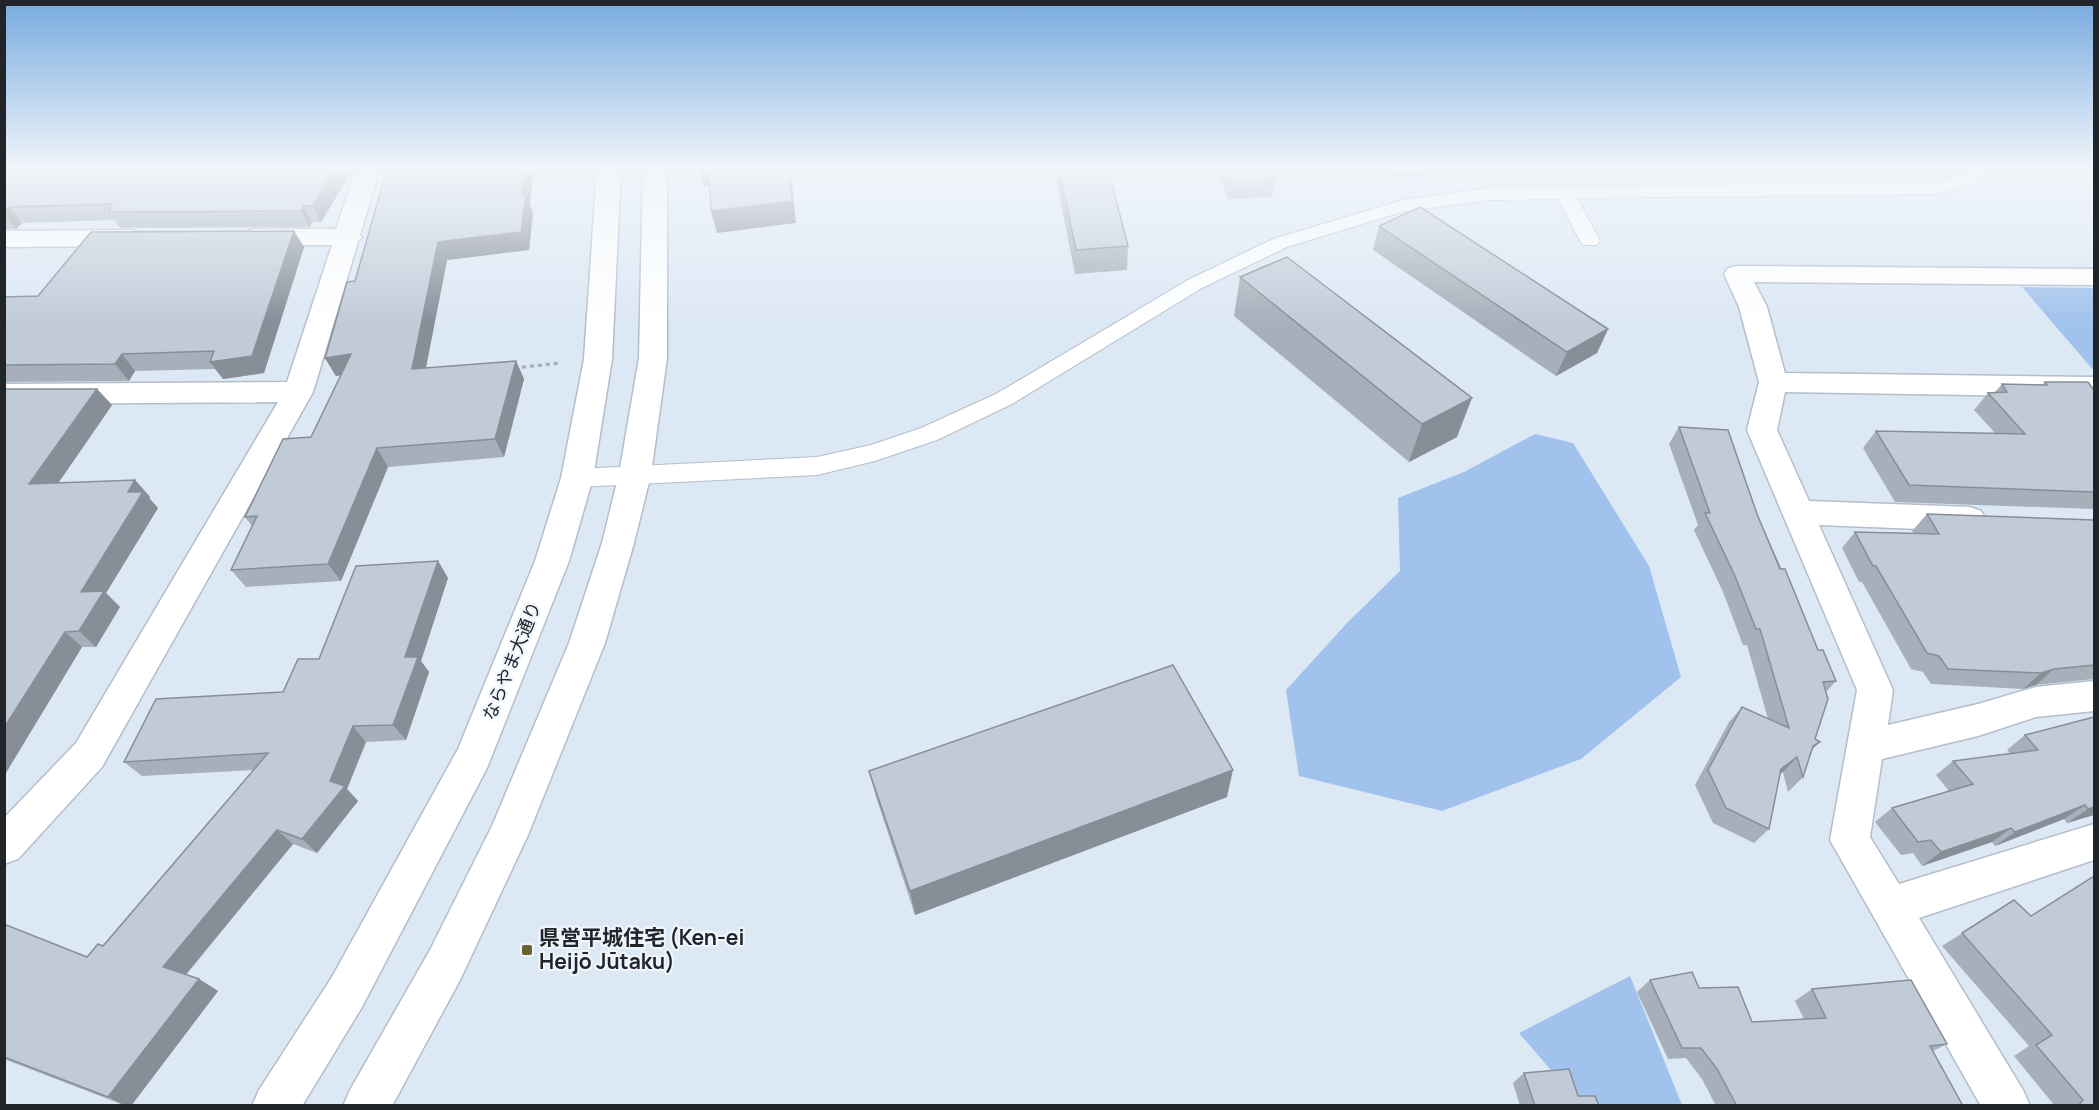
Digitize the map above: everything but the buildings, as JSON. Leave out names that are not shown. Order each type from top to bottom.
[{"type":"street","points":[[4,846],[89,755],[298,392],[353,221]]},
{"type":"street","name":"ならやま大通り","points":[[275,1106],[347,992],[474,756],[552,561],[578,478],[598,358],[606,221]]},
{"type":"street","points":[[366,1106],[445,965],[508,835],[587,643],[618,543],[635,474],[653,358],[654,221]]},
{"type":"street","points":[[230,238],[348,237]]},
{"type":"street","points":[[4,239],[159,238]]},
{"type":"street","points":[[2007,1106],[1850,840],[1875,690],[1762,430],[1773,382],[1753,307],[1737,274],[2094,277]]},
{"type":"street","points":[[1773,382],[2094,387]]},
{"type":"street","points":[[7,397],[298,392]]},
{"type":"street","points":[[1798,512],[2000,520]]},
{"type":"street","points":[[1866,747],[1978,720],[2036,702],[2094,696]]},
{"type":"street","points":[[1890,907],[2094,842]]},
{"type":"lane","points":[[578,478],[754,471],[817,466],[875,453],[929,434],[1004,399],[1196,284],[1280,243],[1353,221]]},
{"type":"lane","points":[[1579,221],[1590,241]]},
{"type":"path","points":[[508,369],[567,362]]},
{"type":"shaded area","points":[[2022,287],[2094,288],[2094,371]]},
{"type":"shaded area","points":[[1535,434],[1573,443],[1649,566],[1681,677],[1581,759],[1442,811],[1299,776],[1286,690],[1347,623],[1400,571],[1398,498],[1464,472]]},
{"type":"shaded area","points":[[1630,976],[1682,1105],[1581,1105],[1519,1033]]},
{"type":"place","name":"県営平城住宅 (Ken-ei Heijō Jūtaku)","points":[[527,950]]}]
